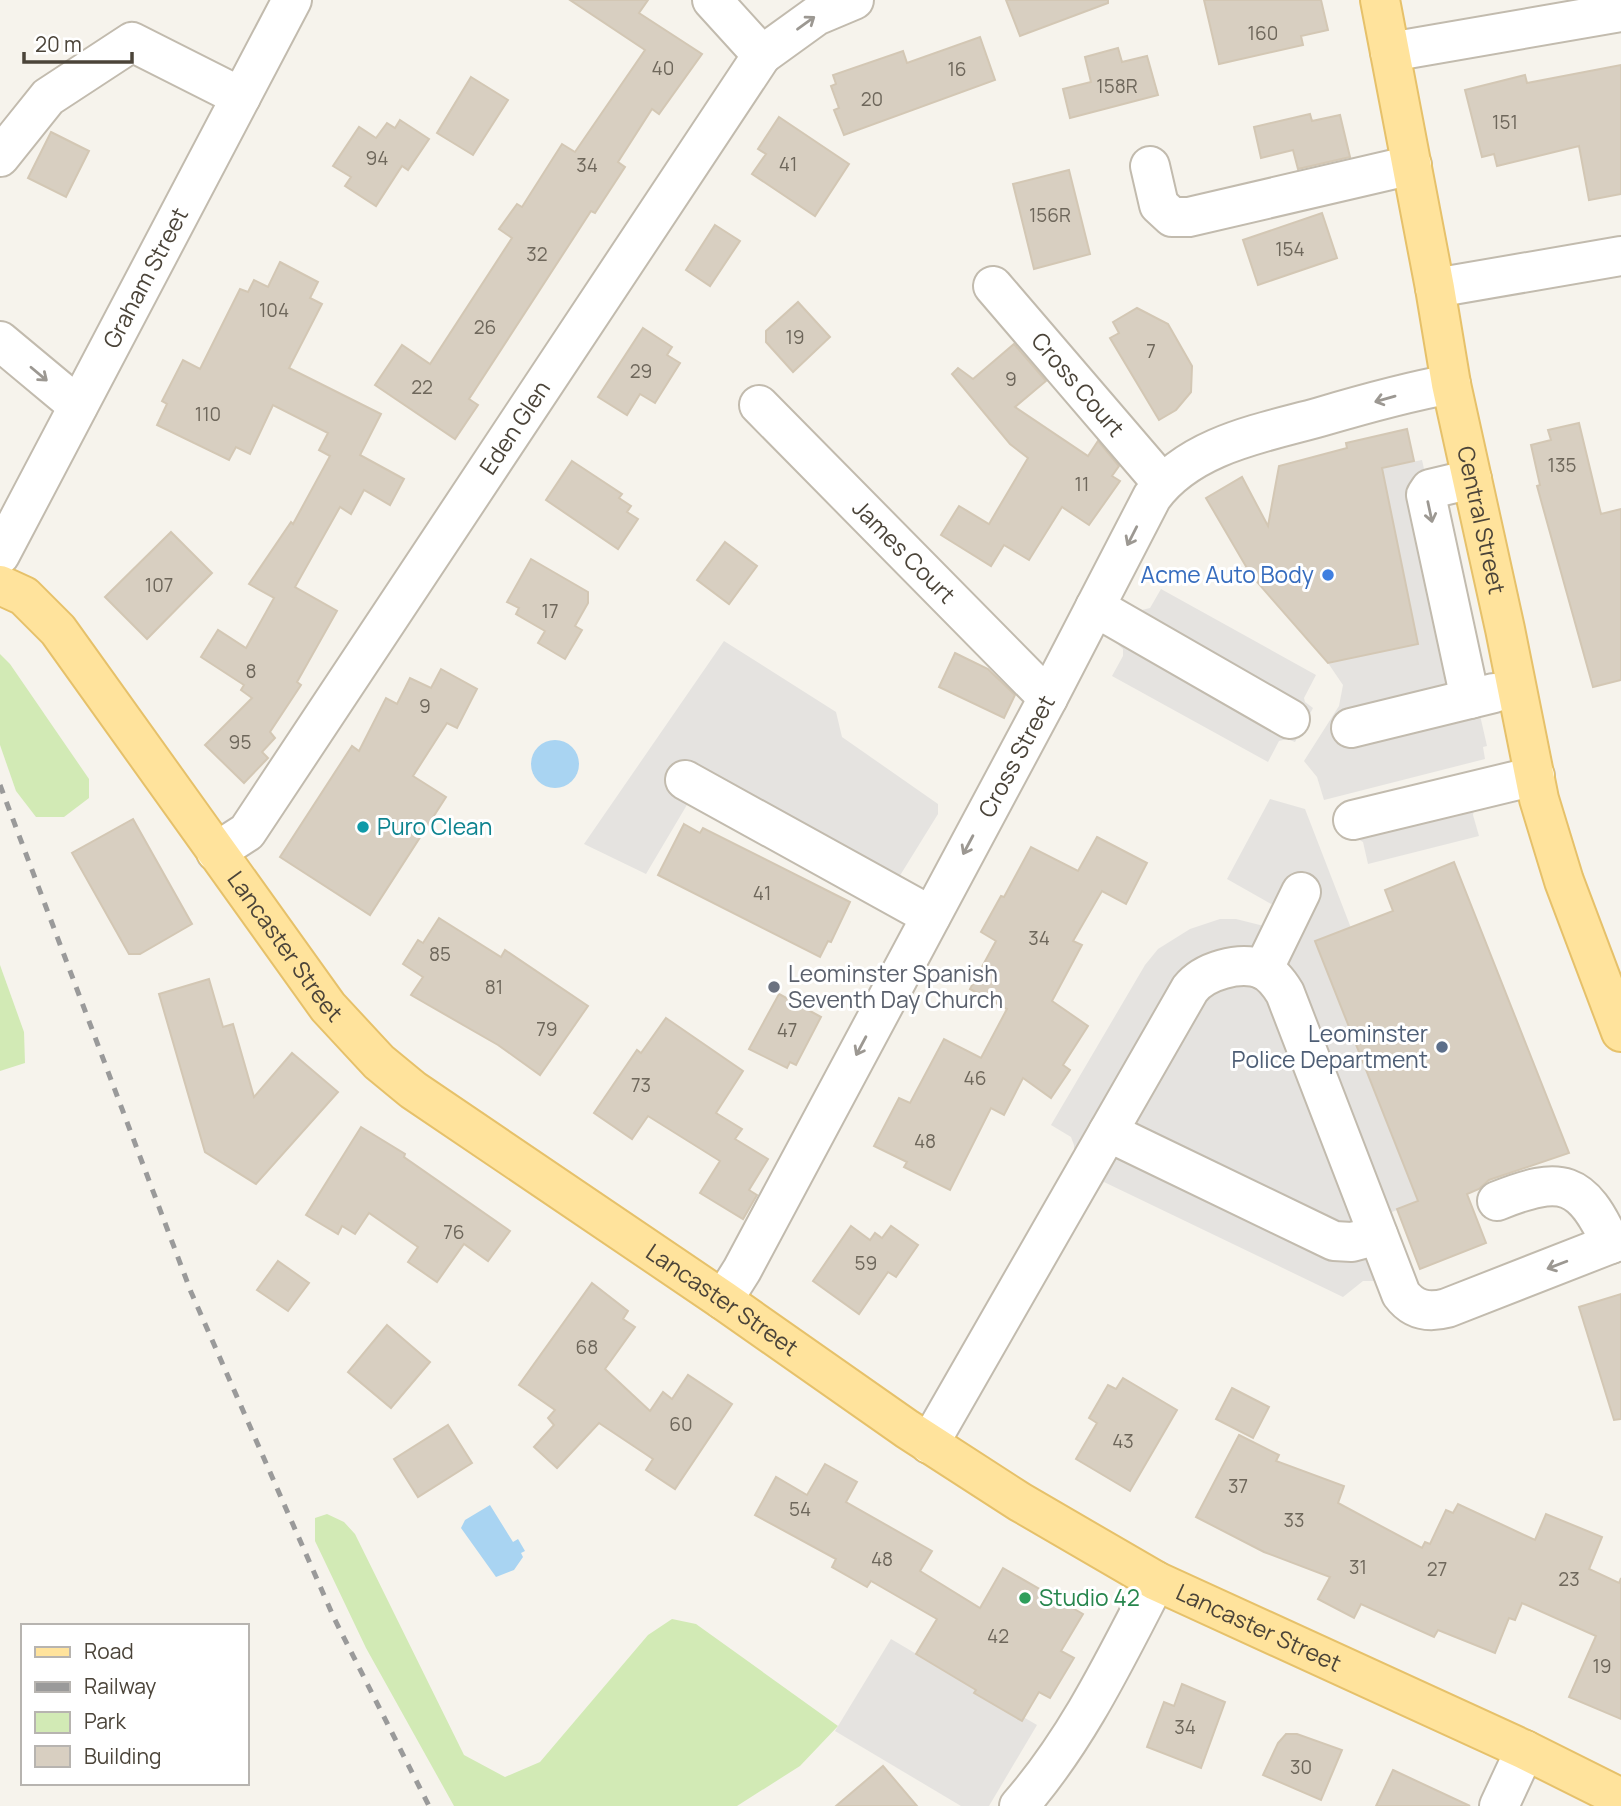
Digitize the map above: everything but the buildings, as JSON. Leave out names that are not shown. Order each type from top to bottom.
[{"type":"main road","name":"Central Street","points":[[1380,0],[1451,384],[1539,799],[1564,881],[1621,1032]]},
{"type":"main road","name":"Lancaster Street","points":[[0,585],[24,596],[58,630],[328,1007],[379,1062],[424,1098],[723,1300],[929,1444],[1020,1502],[1156,1581],[1525,1750],[1621,1798]]},
{"type":"street","name":"Graham Street","points":[[0,555],[292,0]]},
{"type":"street","points":[[712,0],[762,55],[816,16],[854,0]]},
{"type":"street","points":[[1390,52],[1621,12]]},
{"type":"street","points":[[0,157],[48,97],[132,42],[241,97]]},
{"type":"street","name":"Eden Glen","points":[[216,852],[247,832],[762,55]]},
{"type":"street","points":[[1150,166],[1159,205],[1172,217],[1189,217],[1412,165]]},
{"type":"street","points":[[1435,288],[1621,256]]},
{"type":"street","name":"Cross Court","points":[[993,286],[1162,483]]},
{"type":"street","points":[[0,341],[78,406]]},
{"type":"street","name":"Cross Street","points":[[723,1300],[742,1270],[1048,698],[1152,496],[1162,483],[1202,455],[1233,441],[1409,392],[1451,384]]},
{"type":"street","name":"James Court","points":[[759,405],[1048,698]]},
{"type":"street","points":[[1470,699],[1426,495],[1430,489],[1472,479]]},
{"type":"street","points":[[1095,607],[1290,719]]},
{"type":"street","points":[[1351,728],[1517,688]]},
{"type":"street","points":[[1353,820],[1535,776]]},
{"type":"street","points":[[685,780],[931,916]]},
{"type":"street","points":[[1263,970],[1301,892]]},
{"type":"street","points":[[929,1444],[1196,981],[1203,976],[1227,969],[1255,968],[1263,970],[1279,983],[1401,1294],[1407,1302],[1426,1311],[1447,1308],[1616,1242],[1591,1205],[1570,1188],[1544,1186],[1497,1201]]},
{"type":"street","points":[[1108,1132],[1334,1241],[1352,1242],[1378,1235]]},
{"type":"street","points":[[1020,1806],[1038,1786],[1075,1730],[1156,1581]]},
{"type":"street","points":[[1499,1806],[1525,1750]]},
{"type":"green space","points":[[0,654],[10,664],[89,779],[89,798],[64,817],[36,817],[16,791],[0,745]]},
{"type":"green space","points":[[0,965],[24,1032],[25,1063],[0,1071]]},
{"type":"green space","points":[[327,1514],[344,1522],[355,1534],[464,1755],[505,1777],[540,1762],[648,1635],[672,1619],[696,1624],[838,1726],[800,1766],[737,1806],[454,1806],[366,1648],[315,1541],[315,1518]]},
{"type":"shaded area","points":[[1422,460],[1487,746],[1483,747],[1485,759],[1324,800],[1317,777],[1304,761],[1339,706],[1343,685],[1328,663],[1418,644],[1382,468]]},
{"type":"shaded area","points":[[1161,589],[1316,675],[1304,698],[1313,708],[1295,742],[1287,739],[1279,741],[1268,762],[1112,676],[1123,656],[1123,649],[1115,642],[1125,624],[1135,608],[1150,608]]},
{"type":"shaded area","points":[[724,641],[836,712],[842,737],[938,804],[938,814],[883,903],[691,798],[646,874],[584,844]]},
{"type":"shaded area","points":[[1270,799],[1305,809],[1351,928],[1315,942],[1418,1201],[1392,1212],[1388,1217],[1396,1283],[1378,1290],[1374,1281],[1363,1281],[1343,1297],[1104,1182],[1093,1199],[1056,1181],[1074,1152],[1074,1145],[1071,1137],[1051,1125],[1145,965],[1158,949],[1190,929],[1220,919],[1236,919],[1268,927],[1280,909],[1227,879]]},
{"type":"shaded area","points":[[1341,806],[1474,810],[1479,836],[1368,864],[1363,842],[1358,839],[1348,840]]},
{"type":"shaded area","points":[[891,1639],[1037,1725],[989,1806],[961,1806],[835,1731]]},
{"type":"water","points":[[555,740],[564,741],[572,747],[578,755],[578,773],[572,781],[564,787],[555,788],[546,787],[538,781],[532,773],[531,764],[532,755],[538,747],[546,741]]},
{"type":"water","points":[[490,1505],[513,1542],[518,1539],[525,1551],[521,1553],[523,1557],[514,1570],[496,1577],[461,1528],[465,1520]]},
{"type":"railway","points":[[0,785],[191,1292],[334,1618],[429,1806]]},
{"type":"place","name":"Acme Auto Body","points":[[1328,575]]},
{"type":"place","name":"Puro Clean","points":[[363,827]]},
{"type":"place","name":"Leominster Spanish Seventh Day Church","points":[[774,987]]},
{"type":"place","name":"Leominster Police Department","points":[[1442,1047]]},
{"type":"place","name":"Studio 42","points":[[1025,1598]]}]
